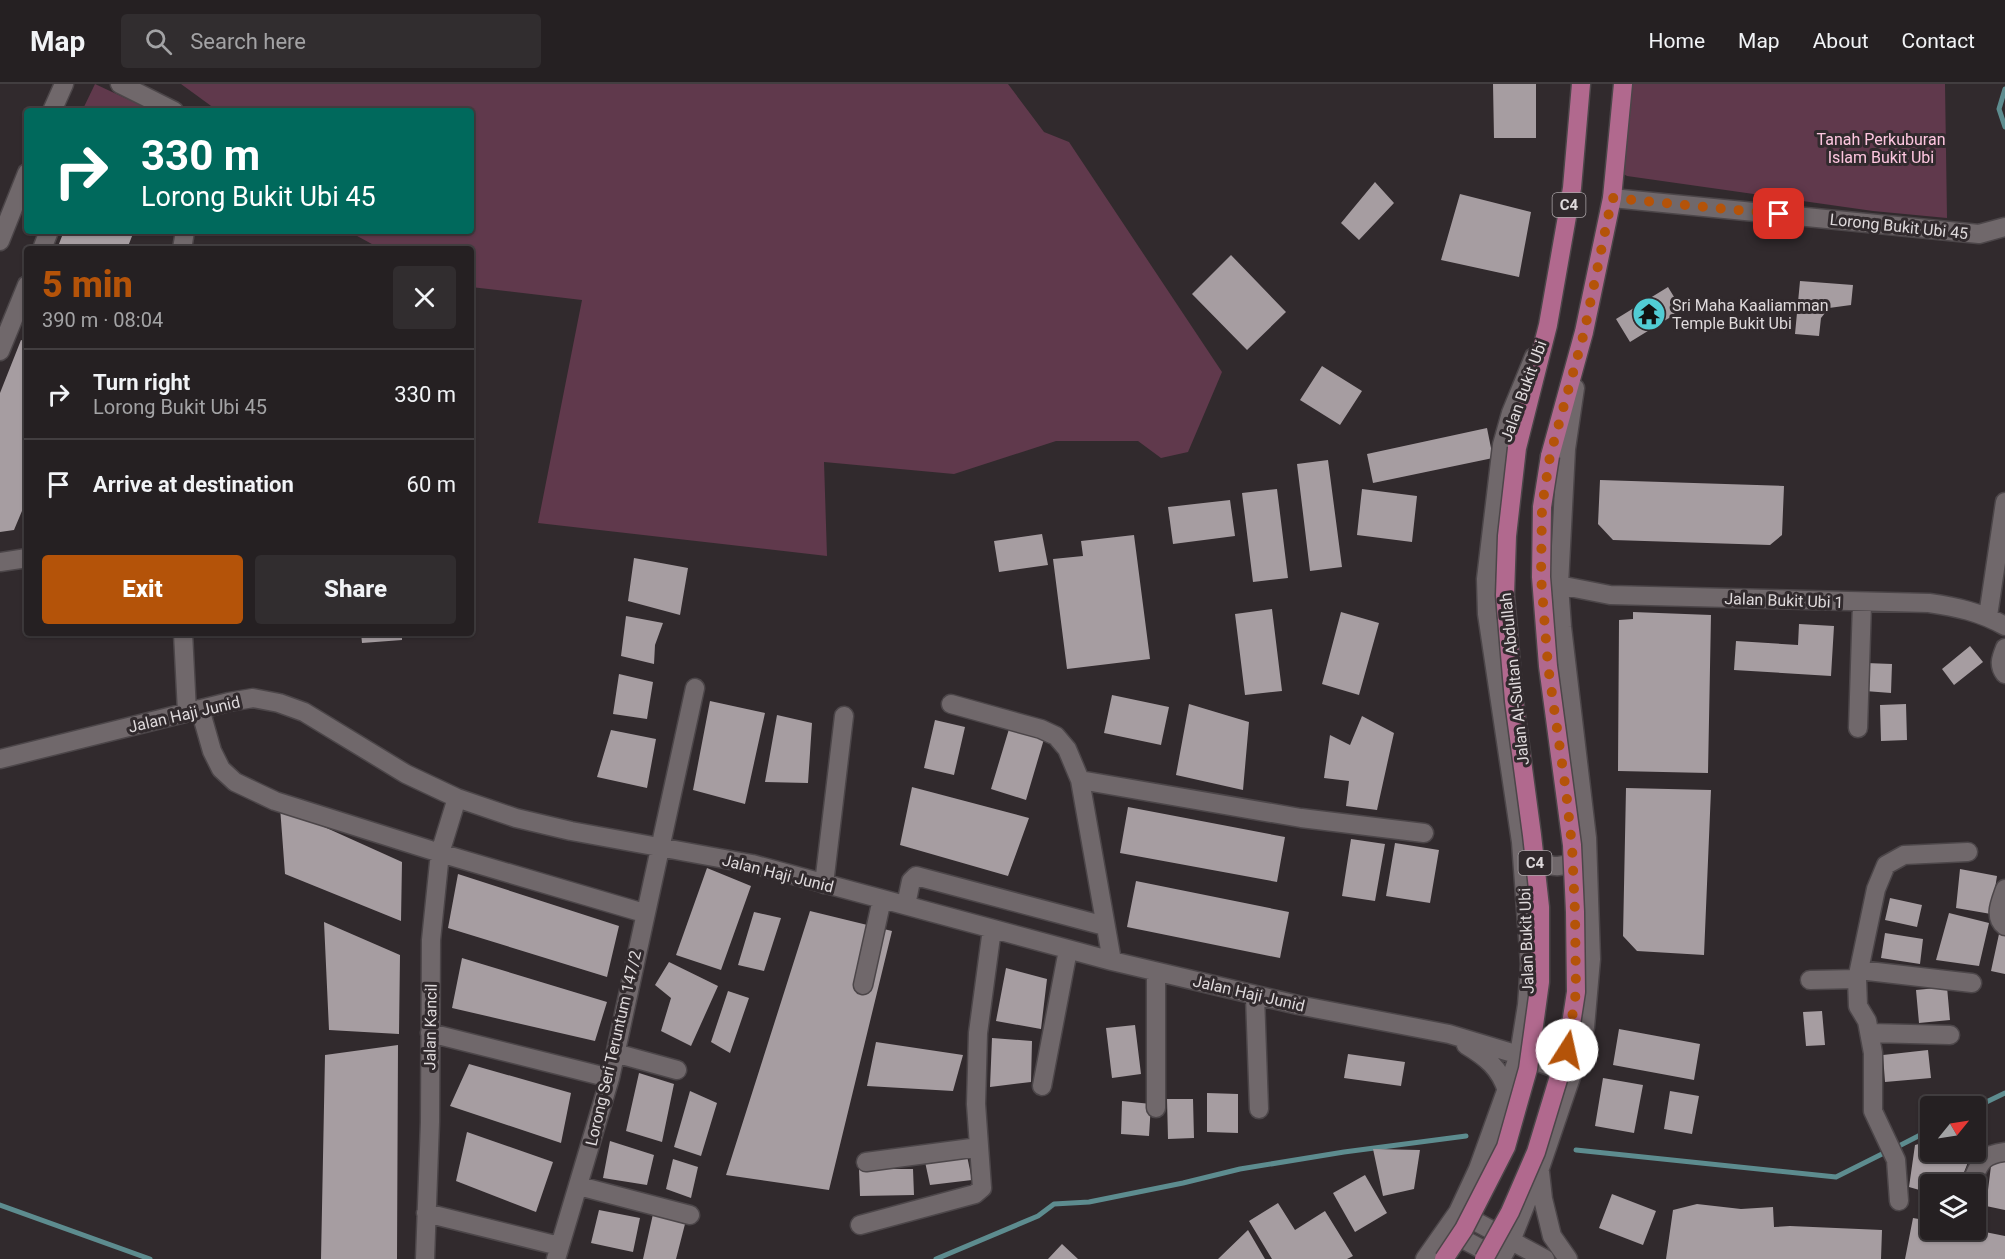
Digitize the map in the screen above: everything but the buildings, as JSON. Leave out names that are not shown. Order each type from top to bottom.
[{"type":"main road","name":"Jalan Al-Sultan Abdullah","points":[[1444,1259],[1464,1229],[1506,1147],[1528,1069],[1540,982],[1540,907],[1514,701],[1505,595],[1507,536],[1517,448],[1548,325],[1572,188],[1581,84]]},
{"type":"main road","name":"C4","points":[[1484,1259],[1510,1212],[1536,1152],[1567,1050],[1576,992],[1572,846],[1548,666],[1541,577],[1542,507],[1550,456],[1584,333],[1612,198],[1623,84]]},
{"type":"street","points":[[53,108],[64,84]]},
{"type":"street","points":[[120,84],[168,108]]},
{"type":"street","points":[[0,241],[24,181]]},
{"type":"street","name":"Lorong Bukit Ubi 45","points":[[1612,198],[1979,234],[2005,227]]},
{"type":"street","points":[[0,351],[24,292]]},
{"type":"street","name":"Jalan Bukit Ubi","points":[[1425,1259],[1458,1212],[1478,1168],[1519,1054],[1527,1005],[1530,964],[1521,842],[1487,614],[1486,579],[1502,445],[1511,413],[1548,325]]},
{"type":"street","name":"C4","points":[[1572,1074],[1585,1027],[1591,959],[1587,838],[1559,585],[1566,449],[1584,333]]},
{"type":"street","points":[[1988,616],[2005,502]]},
{"type":"street","points":[[0,562],[24,558]]},
{"type":"street","name":"Jalan Bukit Ubi 1","points":[[1559,585],[1610,595],[1929,603],[1962,608],[1988,616],[2005,626]]},
{"type":"street","points":[[1858,728],[1862,603]]},
{"type":"street","points":[[183,636],[194,710],[221,769],[235,782],[275,801],[440,853],[644,913]]},
{"type":"street","points":[[2005,648],[2000,659],[2000,665],[2005,674]]},
{"type":"street","name":"Lorong Seri Teruntum 147/2","points":[[426,1213],[557,1252],[579,1186],[609,1078],[695,688]]},
{"type":"street","name":"Jalan Haji Junid","points":[[5,759],[194,710],[253,698],[279,703],[304,712],[406,774],[458,798],[516,818],[571,831],[752,864],[1156,972],[1255,996],[1449,1034],[1519,1054],[1572,1074]]},
{"type":"street","points":[[951,704],[1041,729],[1056,736],[1067,749],[1080,780],[1112,961]]},
{"type":"street","points":[[824,884],[844,716]]},
{"type":"street","points":[[1080,780],[1301,818],[1424,833]]},
{"type":"street","name":"Jalan Kancil","points":[[425,1259],[430,1122],[431,940],[440,853],[458,798]]},
{"type":"street","points":[[1521,842],[1538,861],[1551,867],[1565,865],[1579,854],[1587,838]]},
{"type":"street","points":[[1899,1201],[1896,1160],[1873,1111],[1873,1053],[1867,1021],[1858,1006],[1858,975],[1876,889],[1886,865],[1904,855],[1968,852]]},
{"type":"street","points":[[906,905],[911,881],[916,876],[1105,926]]},
{"type":"street","points":[[2005,889],[1998,914],[2000,922],[2005,926]]},
{"type":"street","points":[[863,985],[882,899]]},
{"type":"street","points":[[860,1225],[980,1192],[982,1188],[976,1104],[978,1033],[992,929]]},
{"type":"street","points":[[1042,1086],[1068,950]]},
{"type":"street","points":[[1156,972],[1156,1107]]},
{"type":"street","points":[[1810,980],[1858,975],[1972,983]]},
{"type":"street","points":[[1255,996],[1259,1109]]},
{"type":"street","points":[[430,1033],[609,1078]]},
{"type":"street","points":[[1449,1034],[1491,1062],[1503,1078],[1507,1091]]},
{"type":"street","points":[[1870,1034],[1950,1035]]},
{"type":"street","points":[[615,1053],[677,1071]]},
{"type":"street","points":[[1446,1230],[1501,1259],[1511,1241],[1540,1167],[1572,1074]]},
{"type":"street","points":[[866,1162],[979,1147]]},
{"type":"street","points":[[1975,1174],[1980,1163],[1990,1154],[2005,1152]]},
{"type":"street","points":[[1540,1167],[1543,1199],[1552,1236],[1568,1259]]},
{"type":"street","points":[[579,1186],[690,1215]]},
{"type":"street","points":[[1458,1212],[1545,1259]]},
{"type":"green space","points":[[95,84],[147,108],[83,108]]},
{"type":"green space","points":[[181,84],[1008,84],[1044,132],[1069,142],[1222,372],[1188,452],[1161,458],[1138,441],[1056,441],[954,474],[824,462],[827,556],[538,523],[582,300],[474,287],[474,246],[376,246],[354,234],[474,234],[474,108],[214,108]]},
{"type":"green space","name":"Tanah Perkuburan Islam Bukit Ubi","points":[[1628,84],[1945,84],[1947,218],[1873,211],[1627,176],[1620,172]]},
{"type":"waterway","points":[[2005,89],[1999,109],[2005,127]]},
{"type":"waterway","points":[[1986,1102],[2005,1093]]},
{"type":"waterway","points":[[1895,1148],[1920,1135]]},
{"type":"waterway","points":[[936,1259],[1038,1216],[1054,1204],[1089,1202],[1240,1169],[1466,1136]]},
{"type":"waterway","points":[[1576,1150],[1836,1177],[1882,1154]]},
{"type":"waterway","points":[[0,1205],[150,1259]]},
{"type":"place","name":"Sri Maha Kaaliamman Temple Bukit Ubi","points":[[1649,314]]},
{"type":"route","points":[[1567,1050],[1576,992],[1572,846],[1548,666],[1541,577],[1542,507],[1550,456],[1584,333],[1612,198],[1779,214]]}]
